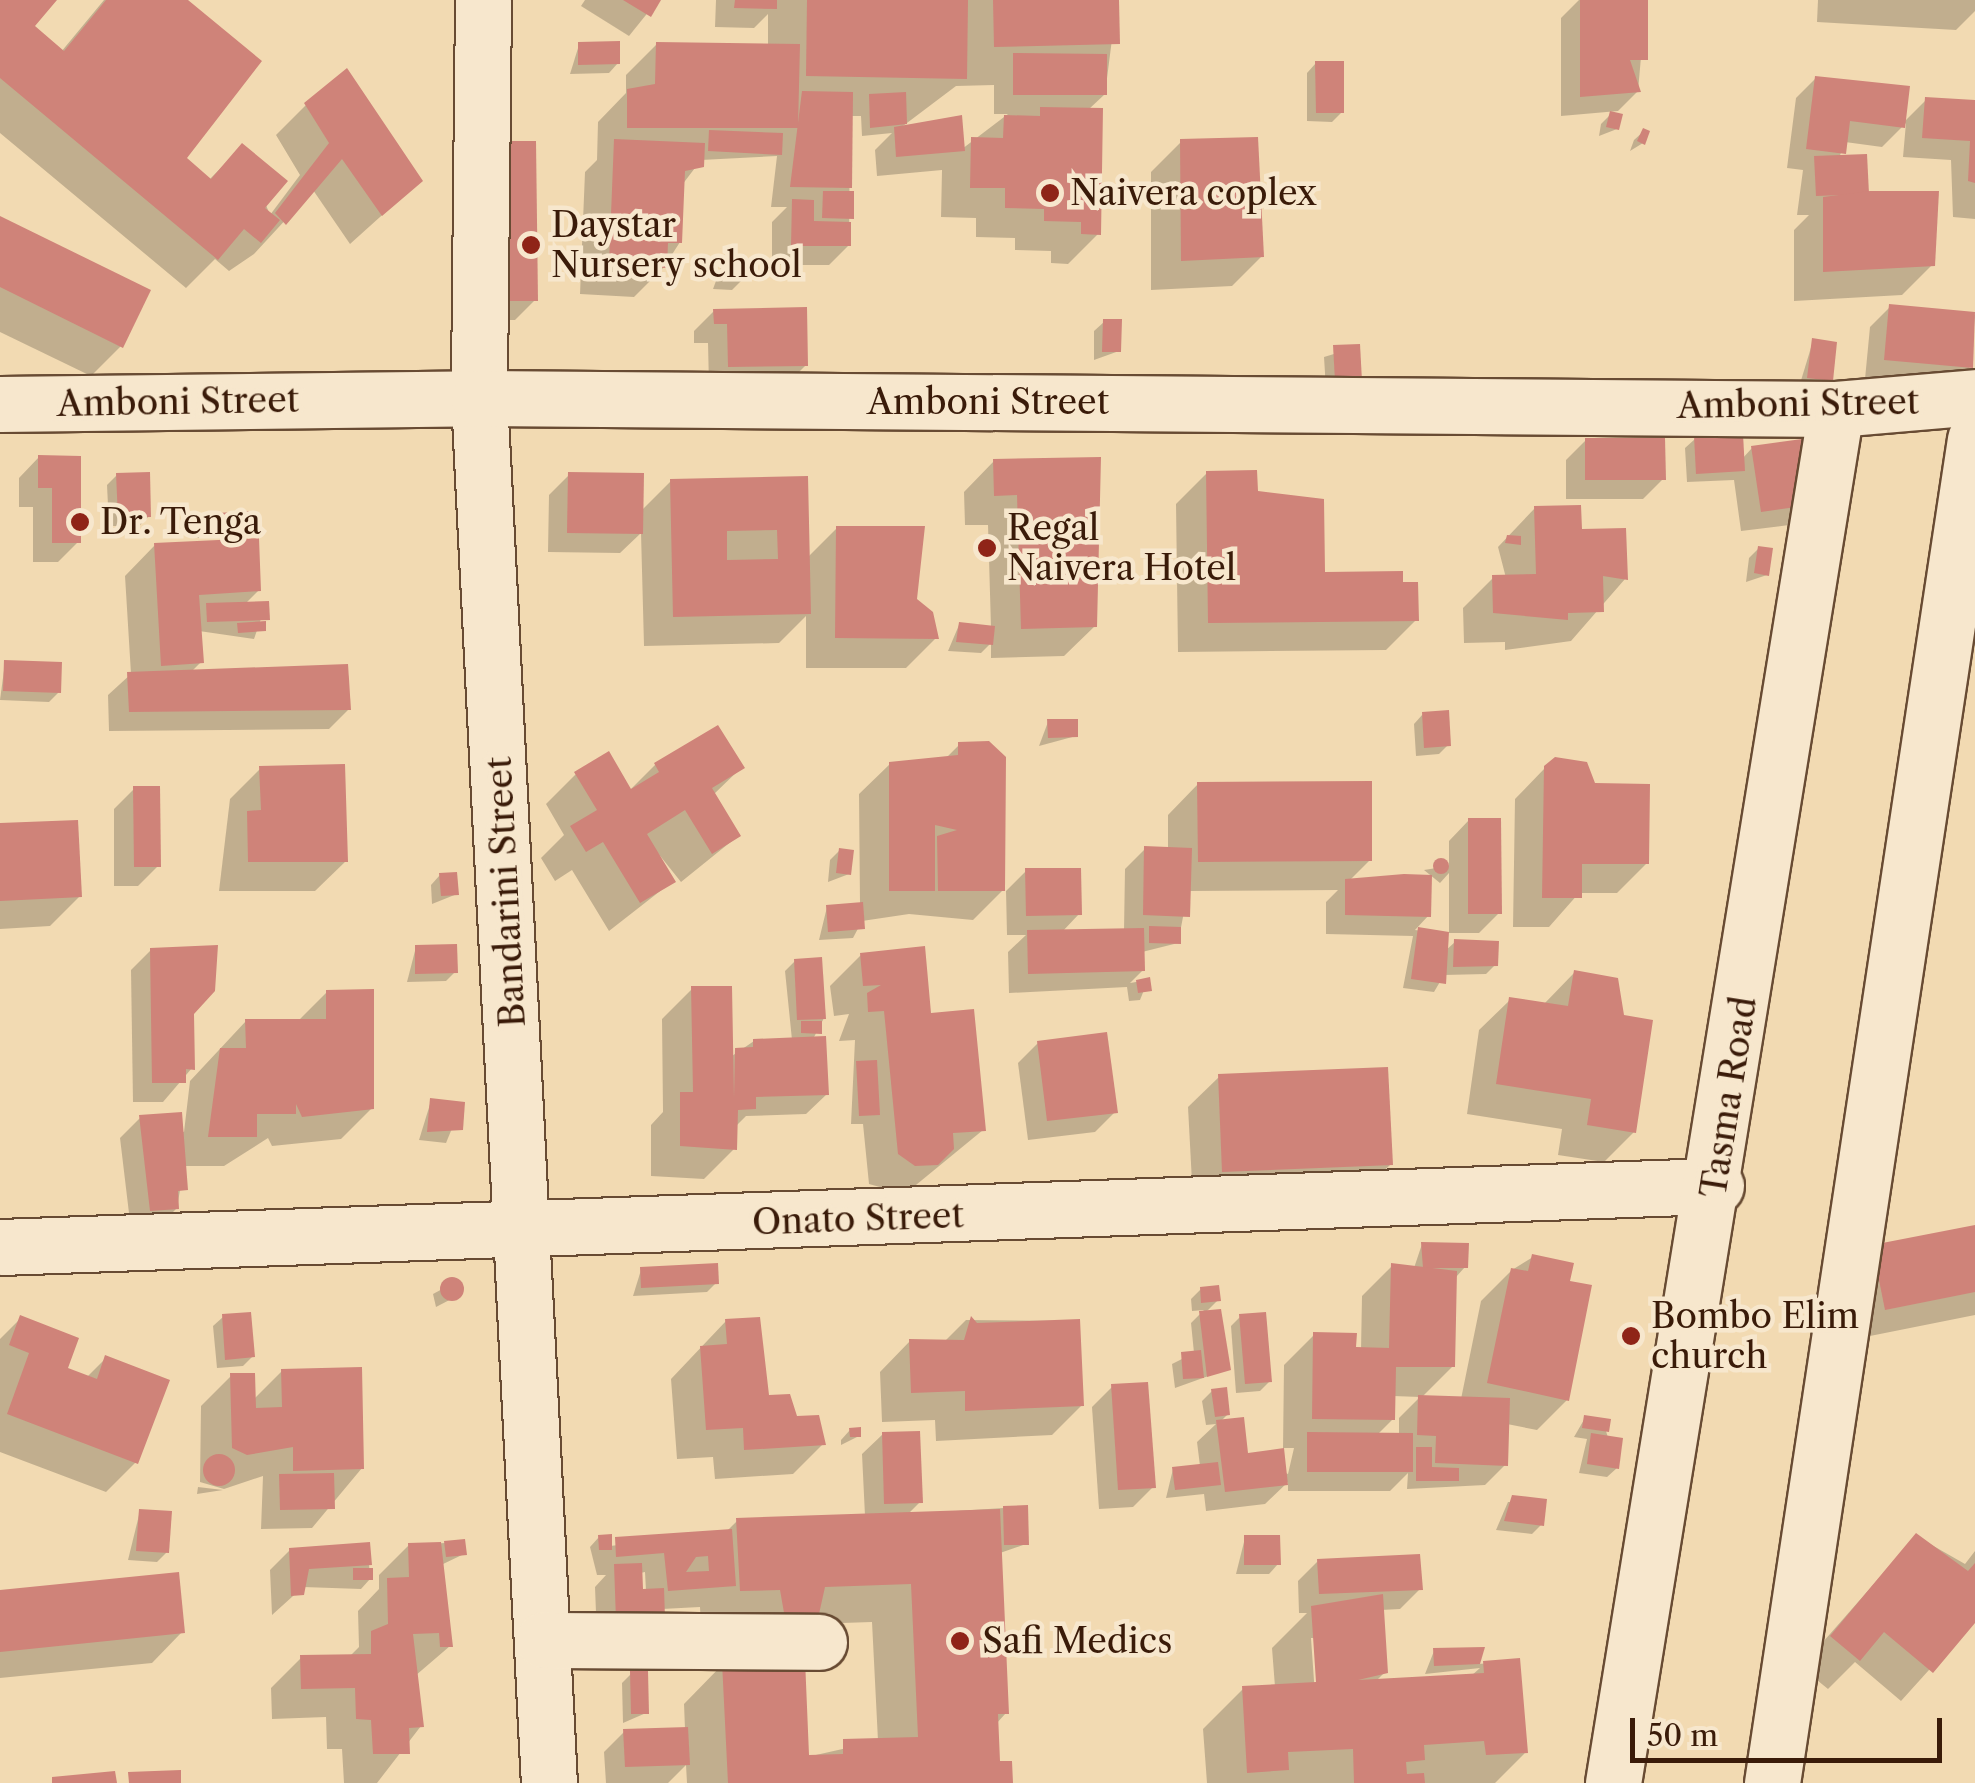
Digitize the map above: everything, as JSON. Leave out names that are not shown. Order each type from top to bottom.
[{"type":"street","name":"Bandarini Street","points":[[483,0],[479,398],[549,1783]]},
{"type":"street","name":"Amboni Street","points":[[0,404],[479,398],[1836,409],[1975,397]]},
{"type":"street","name":"Tasma Road","points":[[1613,1783],[1716,1186],[1836,409]]},
{"type":"street","points":[[1772,1783],[1975,439]]},
{"type":"street","name":"Onato Street","points":[[0,1247],[524,1232],[1716,1186]]},
{"type":"street","points":[[542,1640],[819,1642]]},
{"type":"building","points":[[0,0],[57,0],[35,26],[64,51],[106,0],[188,0],[262,61],[187,158],[211,179],[242,143],[288,181],[265,208],[280,220],[261,243],[244,229],[218,260],[0,78]]},
{"type":"building","points":[[623,0],[661,0],[651,17]]},
{"type":"building","points":[[735,0],[777,0],[777,9],[734,8]]},
{"type":"building","points":[[807,0],[968,0],[967,79],[806,76]]},
{"type":"building","points":[[993,0],[1119,0],[1120,44],[994,47]]},
{"type":"building","points":[[1580,0],[1648,0],[1648,60],[1630,60],[1641,92],[1580,97]]},
{"type":"building","points":[[620,41],[620,64],[578,65],[578,42]]},
{"type":"building","points":[[656,42],[800,44],[798,128],[627,128],[627,89],[655,84]]},
{"type":"building","points":[[1013,53],[1107,54],[1107,95],[1013,95]]},
{"type":"building","points":[[1315,61],[1344,61],[1344,113],[1316,113]]},
{"type":"building","points":[[347,68],[423,181],[382,216],[342,159],[286,225],[275,213],[329,143],[304,103]]},
{"type":"building","points":[[1815,76],[1910,86],[1905,128],[1850,121],[1846,154],[1806,149]]},
{"type":"building","points":[[802,91],[853,92],[852,188],[790,187]]},
{"type":"building","points":[[906,92],[907,124],[870,128],[869,94]]},
{"type":"building","points":[[1925,97],[1975,100],[1975,183],[1968,181],[1970,141],[1922,138]]},
{"type":"building","points":[[1040,107],[1103,108],[1101,235],[1081,234],[1081,222],[1044,221],[1044,209],[1005,208],[1005,188],[970,188],[971,137],[1003,138],[1004,115],[1040,116]]},
{"type":"building","points":[[1610,111],[1623,114],[1619,130],[1606,127]]},
{"type":"building","points":[[962,115],[965,151],[896,157],[894,127]]},
{"type":"building","points":[[1643,128],[1650,131],[1645,145],[1637,141]]},
{"type":"building","points":[[709,130],[783,133],[782,155],[708,151]]},
{"type":"building","points":[[1258,137],[1264,257],[1181,261],[1180,139]]},
{"type":"building","points":[[614,139],[705,143],[704,167],[685,171],[682,243],[668,243],[667,268],[609,265]]},
{"type":"building","points":[[503,141],[536,141],[538,301],[505,301]]},
{"type":"building","points":[[1867,154],[1869,194],[1816,196],[1814,156]]},
{"type":"building","points":[[823,191],[854,191],[854,219],[822,218]]},
{"type":"building","points":[[1870,191],[1939,191],[1935,266],[1823,272],[1823,197]]},
{"type":"building","points":[[792,199],[814,200],[814,221],[851,222],[851,246],[791,246]]},
{"type":"building","points":[[0,216],[151,290],[123,348],[0,287]]},
{"type":"building","points":[[722,259],[745,260],[744,281],[721,280]]},
{"type":"building","points":[[1889,304],[1975,312],[1973,368],[1884,360]]},
{"type":"building","points":[[807,307],[808,366],[728,367],[727,324],[714,324],[713,309]]},
{"type":"building","points":[[1103,319],[1122,319],[1121,352],[1102,352]]},
{"type":"building","points":[[1812,338],[1837,342],[1833,381],[1807,378]]},
{"type":"building","points":[[1360,344],[1362,381],[1335,381],[1333,345]]},
{"type":"building","points":[[1743,434],[1745,471],[1696,474],[1694,436]]},
{"type":"building","points":[[1585,438],[1665,438],[1666,480],[1585,480]]},
{"type":"building","points":[[1802,439],[1811,505],[1761,512],[1751,446]]},
{"type":"building","points":[[38,455],[81,456],[81,543],[52,543],[52,488],[38,488]]},
{"type":"building","points":[[1101,457],[1097,627],[1021,629],[1017,495],[994,496],[993,459]]},
{"type":"building","points":[[1257,470],[1258,491],[1324,499],[1325,572],[1403,571],[1403,582],[1418,582],[1419,621],[1208,623],[1206,471]]},
{"type":"building","points":[[150,472],[151,517],[118,518],[116,473]]},
{"type":"building","points":[[568,472],[644,473],[643,534],[567,533]]},
{"type":"building","points":[[808,476],[811,614],[673,617],[670,479]],"holes":[[[777,530],[778,559],[727,560],[727,531]]]},
{"type":"building","points":[[1581,505],[1582,529],[1626,528],[1628,580],[1603,576],[1604,612],[1568,613],[1568,620],[1493,613],[1492,575],[1536,574],[1534,506]]},
{"type":"building","points":[[254,511],[255,527],[199,530],[198,514]]},
{"type":"building","points":[[836,526],[925,526],[917,599],[933,612],[939,639],[835,638]]},
{"type":"building","points":[[1507,535],[1521,536],[1521,545],[1505,543]]},
{"type":"building","points":[[259,538],[261,591],[199,595],[204,663],[161,666],[154,543]]},
{"type":"building","points":[[1758,546],[1773,548],[1769,576],[1754,573]]},
{"type":"building","points":[[269,601],[270,620],[207,622],[206,603]]},
{"type":"building","points":[[266,621],[266,631],[238,633],[237,623]]},
{"type":"building","points":[[959,622],[995,626],[993,645],[956,642]]},
{"type":"building","points":[[4,660],[62,662],[61,693],[3,691]]},
{"type":"building","points":[[348,664],[351,710],[129,712],[127,672]]},
{"type":"building","points":[[1449,710],[1451,746],[1424,748],[1422,712]]},
{"type":"building","points":[[1047,719],[1078,719],[1078,737],[1048,738]]},
{"type":"building","points":[[718,725],[745,768],[712,788],[741,836],[712,854],[685,810],[647,834],[676,882],[640,903],[603,842],[586,852],[570,826],[597,810],[574,772],[609,751],[631,789],[659,772],[654,763]]},
{"type":"building","points":[[989,741],[1006,757],[1005,891],[938,891],[937,836],[957,830],[935,825],[935,891],[889,891],[889,762],[958,755],[958,742]]},
{"type":"building","points":[[1555,757],[1587,762],[1595,783],[1650,784],[1649,864],[1582,864],[1582,898],[1542,898],[1544,766]]},
{"type":"building","points":[[345,764],[348,862],[248,862],[247,811],[261,810],[259,766]]},
{"type":"building","points":[[1372,781],[1372,861],[1198,862],[1197,782]]},
{"type":"building","points":[[133,786],[160,786],[161,867],[134,867]]},
{"type":"building","points":[[1468,818],[1501,818],[1502,914],[1468,914]]},
{"type":"building","points":[[78,820],[82,897],[0,901],[0,823]]},
{"type":"building","points":[[1144,846],[1192,848],[1190,917],[1143,915]]},
{"type":"building","points":[[839,848],[854,850],[851,875],[836,873]]},
{"type":"building","points":[[1441,858],[1449,866],[1441,874],[1433,866]]},
{"type":"building","points":[[1025,868],[1081,868],[1082,915],[1026,916]]},
{"type":"building","points":[[457,872],[459,895],[441,896],[439,873]]},
{"type":"building","points":[[1432,875],[1431,917],[1345,915],[1345,879]]},
{"type":"building","points":[[863,902],[865,929],[828,932],[826,905]]},
{"type":"building","points":[[1149,926],[1181,927],[1181,944],[1149,943]]},
{"type":"building","points":[[1418,927],[1449,932],[1446,984],[1411,979]]},
{"type":"building","points":[[1144,928],[1145,971],[1028,974],[1027,930]]},
{"type":"building","points":[[1454,939],[1499,941],[1498,966],[1453,967]]},
{"type":"building","points":[[457,944],[458,973],[415,974],[415,945]]},
{"type":"building","points":[[218,945],[215,991],[194,1014],[195,1070],[186,1069],[186,1083],[152,1083],[150,948]]},
{"type":"building","points":[[925,946],[931,1013],[974,1009],[986,1131],[953,1133],[954,1149],[938,1165],[915,1166],[898,1154],[884,1011],[868,1012],[867,993],[881,985],[863,986],[860,953]]},
{"type":"building","points":[[822,957],[826,1019],[797,1020],[794,959]]},
{"type":"building","points":[[1574,970],[1618,978],[1624,1015],[1653,1020],[1636,1133],[1587,1125],[1591,1099],[1496,1084],[1509,997],[1568,1006]]},
{"type":"building","points":[[1150,977],[1152,991],[1138,993],[1136,980]]},
{"type":"building","points":[[691,986],[732,986],[734,1098],[735,1048],[753,1047],[753,1039],[826,1036],[829,1095],[756,1097],[756,1109],[738,1110],[737,1150],[680,1146],[680,1092],[693,1092]]},
{"type":"building","points":[[374,989],[374,1109],[302,1117],[296,1104],[296,1114],[257,1114],[257,1137],[208,1137],[220,1048],[246,1048],[245,1019],[326,1019],[326,990]]},
{"type":"building","points":[[801,1021],[822,1021],[822,1034],[801,1033]]},
{"type":"building","points":[[1107,1032],[1118,1113],[1047,1121],[1037,1041]]},
{"type":"building","points":[[877,1060],[880,1115],[859,1116],[856,1061]]},
{"type":"building","points":[[1388,1067],[1393,1165],[1222,1172],[1218,1074]]},
{"type":"building","points":[[430,1098],[465,1102],[463,1130],[427,1132]]},
{"type":"building","points":[[182,1112],[188,1190],[178,1191],[179,1209],[150,1211],[139,1115]]},
{"type":"building","points":[[1975,1225],[1975,1292],[1885,1310],[1872,1245]]},
{"type":"building","points":[[1421,1242],[1469,1243],[1468,1268],[1423,1268]]},
{"type":"building","points":[[1532,1254],[1574,1263],[1570,1281],[1592,1285],[1569,1401],[1487,1383],[1511,1268],[1528,1271]]},
{"type":"building","points":[[718,1263],[719,1284],[641,1288],[640,1267]]},
{"type":"building","points":[[1391,1263],[1457,1271],[1455,1367],[1396,1367],[1395,1420],[1312,1419],[1313,1332],[1357,1333],[1356,1347],[1389,1348]]},
{"type":"building","points":[[452,1277],[464,1289],[452,1301],[440,1289]]},
{"type":"building","points":[[1219,1285],[1221,1301],[1201,1303],[1200,1287]]},
{"type":"building","points":[[1221,1309],[1231,1370],[1207,1377],[1199,1311]]},
{"type":"building","points":[[251,1312],[255,1357],[225,1360],[222,1314]]},
{"type":"building","points":[[1266,1312],[1272,1382],[1245,1384],[1239,1314]]},
{"type":"building","points":[[20,1315],[79,1338],[68,1368],[97,1379],[105,1355],[170,1380],[138,1464],[7,1414],[29,1353],[9,1345]]},
{"type":"building","points":[[971,1316],[977,1323],[1080,1319],[1084,1406],[965,1411],[965,1391],[911,1393],[909,1339],[964,1340]]},
{"type":"building","points":[[760,1317],[769,1395],[790,1394],[797,1416],[819,1415],[826,1445],[744,1450],[743,1428],[706,1430],[700,1346],[727,1344],[725,1319]]},
{"type":"building","points":[[1201,1350],[1204,1378],[1183,1379],[1181,1352]]},
{"type":"building","points":[[362,1367],[364,1469],[293,1471],[293,1447],[247,1455],[232,1448],[230,1373],[255,1373],[256,1408],[282,1407],[281,1369]]},
{"type":"building","points":[[1148,1382],[1156,1488],[1118,1490],[1111,1384]]},
{"type":"building","points":[[1227,1387],[1230,1415],[1215,1417],[1211,1389]]},
{"type":"building","points":[[1418,1395],[1510,1398],[1508,1466],[1435,1463],[1436,1436],[1417,1435]]},
{"type":"building","points":[[1584,1415],[1611,1419],[1609,1432],[1582,1428]]},
{"type":"building","points":[[1244,1417],[1248,1453],[1284,1448],[1288,1485],[1225,1492],[1216,1420]]},
{"type":"building","points":[[861,1427],[861,1437],[850,1437],[849,1428]]},
{"type":"building","points":[[920,1431],[923,1503],[884,1504],[882,1432]]},
{"type":"building","points":[[1307,1432],[1413,1433],[1413,1472],[1307,1472]]},
{"type":"building","points":[[1591,1433],[1623,1438],[1619,1469],[1587,1464]]},
{"type":"building","points":[[1416,1447],[1432,1447],[1432,1467],[1459,1468],[1459,1481],[1416,1481]]},
{"type":"building","points":[[219,1454],[230,1459],[235,1470],[230,1481],[219,1486],[208,1481],[203,1470],[208,1459]]},
{"type":"building","points":[[1218,1462],[1221,1485],[1175,1490],[1172,1467]]},
{"type":"building","points":[[334,1473],[335,1509],[280,1510],[279,1474]]},
{"type":"building","points":[[1512,1495],[1547,1499],[1544,1526],[1504,1521]]},
{"type":"building","points":[[1028,1505],[1029,1545],[1004,1545],[1003,1506]]},
{"type":"building","points":[[139,1509],[172,1511],[169,1553],[136,1551]]},
{"type":"building","name":"Safi Medics","points":[[1000,1509],[1009,1714],[998,1714],[1000,1761],[1012,1761],[1013,1783],[728,1783],[722,1662],[805,1659],[809,1755],[843,1754],[843,1739],[918,1737],[911,1584],[825,1587],[817,1623],[786,1624],[780,1590],[740,1591],[736,1518]]},
{"type":"building","points":[[732,1529],[736,1586],[668,1591],[664,1553],[616,1557],[615,1537]],"holes":[[[708,1556],[709,1571],[686,1572],[696,1557]]]},
{"type":"building","points":[[1916,1533],[1968,1571],[1975,1563],[1975,1623],[1933,1673],[1884,1632],[1860,1661],[1830,1636]]},
{"type":"building","points":[[612,1534],[612,1550],[599,1550],[598,1535]]},
{"type":"building","points":[[1244,1535],[1280,1535],[1281,1565],[1244,1565]]},
{"type":"building","points":[[465,1539],[467,1555],[446,1557],[444,1541]]},
{"type":"building","points":[[370,1542],[372,1565],[309,1569],[304,1595],[291,1596],[289,1548]]},
{"type":"building","points":[[441,1542],[453,1647],[440,1647],[439,1633],[413,1634],[424,1727],[409,1728],[410,1754],[373,1754],[371,1720],[356,1719],[355,1688],[301,1689],[300,1655],[371,1654],[371,1631],[388,1624],[387,1578],[409,1577],[408,1543]]},
{"type":"building","points":[[1420,1554],[1423,1590],[1319,1594],[1317,1559]]},
{"type":"building","points":[[642,1563],[643,1589],[664,1588],[665,1618],[616,1620],[614,1564]]},
{"type":"building","points":[[353,1568],[373,1568],[373,1580],[353,1580]]},
{"type":"building","points":[[179,1572],[185,1633],[0,1652],[0,1590]]},
{"type":"building","points":[[1383,1594],[1388,1673],[1358,1680],[1484,1673],[1483,1661],[1520,1658],[1528,1753],[1486,1755],[1484,1741],[1424,1745],[1425,1760],[1406,1762],[1407,1774],[1424,1773],[1425,1783],[1354,1783],[1353,1749],[1288,1752],[1289,1770],[1247,1773],[1242,1686],[1316,1682],[1311,1606]]},
{"type":"building","points":[[1485,1647],[1480,1664],[1434,1666],[1433,1648]]},
{"type":"building","points":[[630,1671],[648,1671],[649,1714],[631,1714]]},
{"type":"building","points":[[688,1727],[690,1765],[625,1767],[623,1729]]},
{"type":"building","points":[[181,1770],[181,1783],[129,1783],[128,1772]]},
{"type":"building","points":[[115,1771],[117,1783],[52,1783],[52,1777]]},
{"type":"place","name":"Naivera coplex","points":[[1050,193]]},
{"type":"place","name":"Daystar Nursery school","points":[[531,245]]},
{"type":"place","name":"Dr. Tenga","points":[[80,522]]},
{"type":"place","name":"Regal Naivera Hotel","points":[[987,548]]},
{"type":"place","name":"Bombo Elim church","points":[[1631,1336]]},
{"type":"place","name":"Safi Medics","points":[[960,1641]]}]
